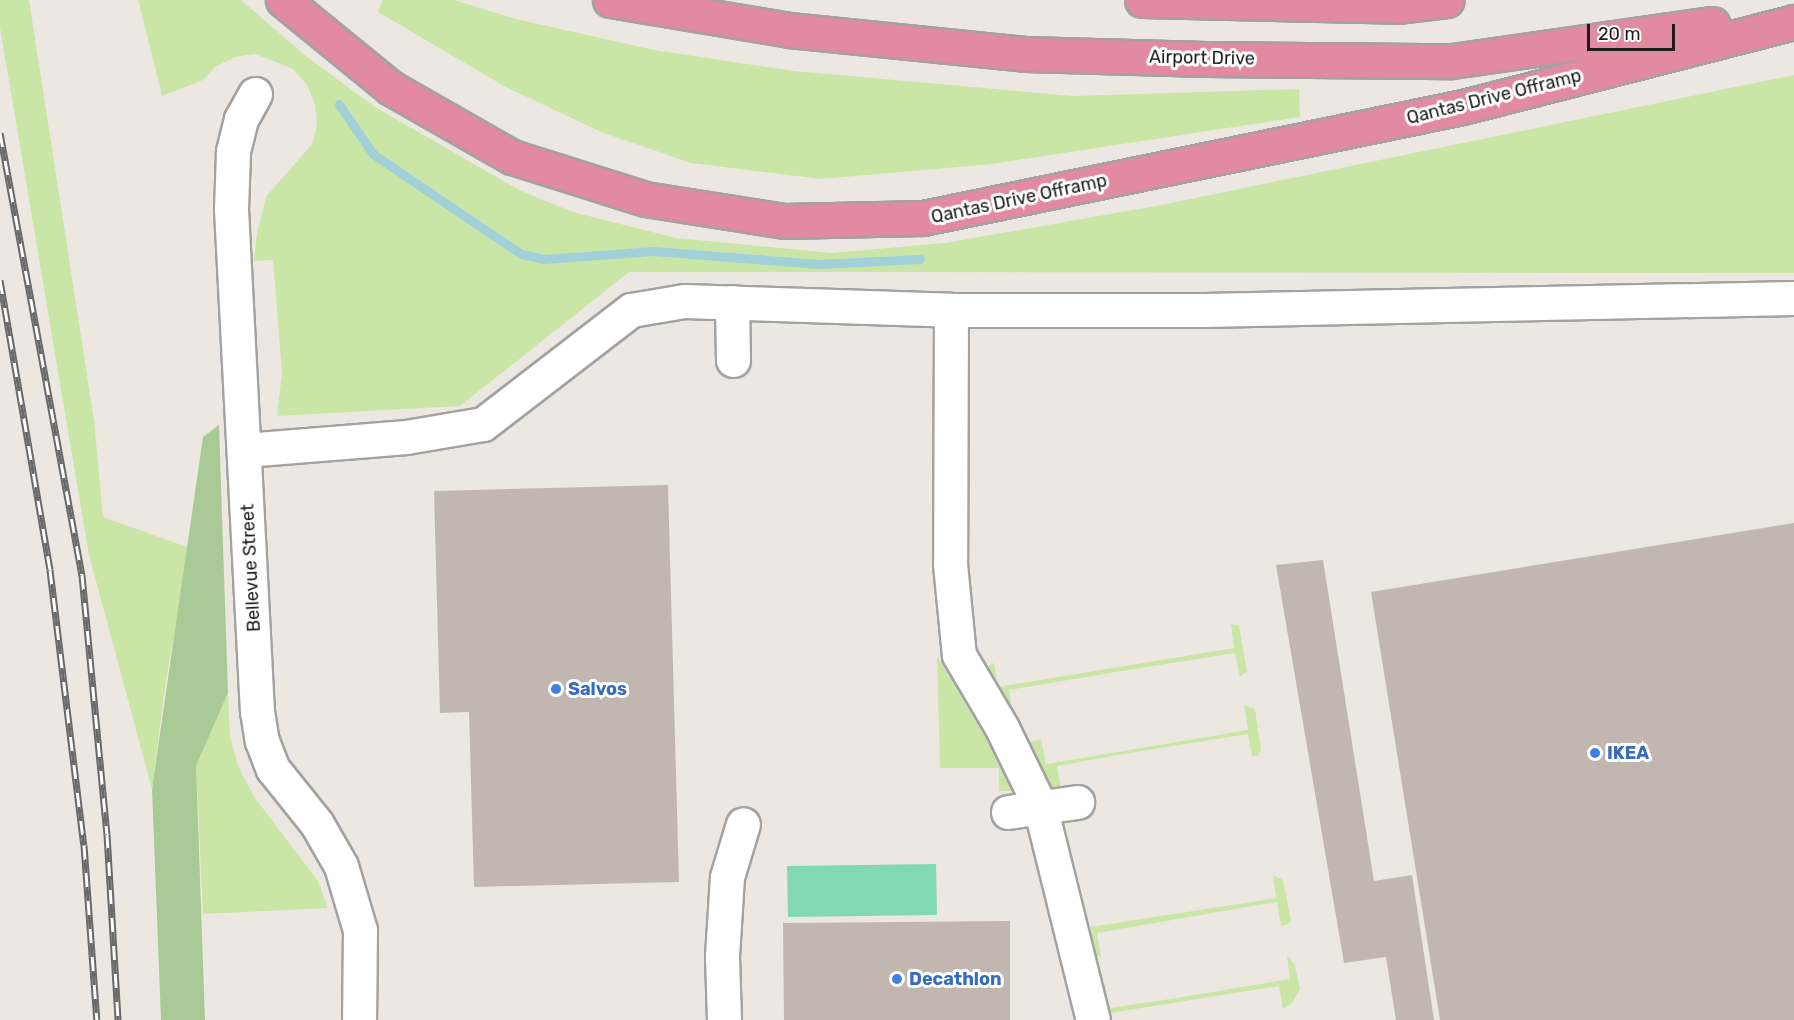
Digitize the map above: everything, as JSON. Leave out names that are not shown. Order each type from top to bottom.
[{"type":"highway","name":"Qantas Drive Offramp","points":[[283,0],[391,88],[512,157],[645,199],[784,221],[922,218],[1463,107],[1794,22]]},
{"type":"highway","name":"Airport Drive","points":[[610,0],[789,30],[1025,54],[1241,59],[1452,61],[1794,12]]},
{"type":"highway","points":[[1142,0],[1399,6],[1447,0]]},
{"type":"street","name":"Bellevue Street","points":[[255,94],[242,119],[233,152],[231,209],[257,711],[262,741],[273,769],[317,824],[341,866],[360,930],[360,1020]]},
{"type":"street","points":[[245,450],[406,437],[483,424],[631,310],[684,301],[951,310],[1204,310],[1794,298]]},
{"type":"street","points":[[732,302],[733,360]]},
{"type":"street","points":[[951,310],[950,564],[959,656],[1002,728],[1024,809],[1093,1020]]},
{"type":"street","points":[[1024,809],[1077,802]]},
{"type":"street","points":[[724,1020],[722,956],[727,877],[743,824]]},
{"type":"green space","points":[[0,0],[29,0],[94,420],[103,517],[190,548],[166,680],[152,789],[89,555],[0,28]]},
{"type":"green space","points":[[138,0],[241,0],[306,56],[375,107],[521,191],[573,212],[676,238],[831,253],[945,243],[1156,206],[1794,75],[1794,273],[629,272],[460,406],[277,416],[282,372],[273,260],[254,261],[257,233],[266,197],[312,144],[317,124],[315,104],[307,85],[293,69],[255,54],[235,57],[215,67],[203,80],[162,96]]},
{"type":"green space","points":[[383,0],[454,0],[516,19],[654,50],[794,71],[1073,96],[1299,89],[1300,117],[992,164],[821,179],[691,163],[601,132],[504,86],[378,12]]},
{"type":"green space","points":[[219,425],[228,693],[196,766],[205,1020],[161,1020],[152,789],[203,437]]},
{"type":"green space","points":[[1231,624],[1239,626],[1247,671],[1240,677],[1235,653],[1009,690],[1012,713],[983,668],[994,663],[998,687],[1234,648]]},
{"type":"green space","points":[[937,656],[1017,791],[999,791],[999,768],[940,768]]},
{"type":"green space","points":[[228,693],[230,736],[238,766],[255,798],[318,881],[328,908],[203,914],[196,766]]},
{"type":"green space","points":[[1244,705],[1255,709],[1261,750],[1258,756],[1252,756],[1248,734],[1124,754],[1057,766],[1061,788],[1050,791],[1027,743],[1041,739],[1046,764],[1248,730]]},
{"type":"green space","points":[[936,864],[937,915],[788,917],[787,866]]},
{"type":"green space","points":[[1273,875],[1283,880],[1291,920],[1287,925],[1281,926],[1277,902],[1097,933],[1101,956],[1092,958],[1084,928],[1276,898]]},
{"type":"green space","points":[[1287,955],[1295,965],[1300,989],[1292,1003],[1283,1009],[1279,986],[1110,1013],[1111,1020],[1104,1020],[1098,985],[1105,984],[1109,1008],[1177,998],[1290,979]]},
{"type":"building","name":"Salvos","points":[[668,485],[679,882],[474,887],[469,712],[440,713],[434,491]]},
{"type":"building","name":"IKEA","points":[[1794,523],[1794,1020],[1440,1020],[1371,592]]},
{"type":"building","points":[[1323,560],[1374,881],[1412,875],[1434,1020],[1396,1020],[1386,957],[1344,963],[1276,565]]},
{"type":"building","name":"Decathlon","points":[[1010,921],[1010,1020],[784,1020],[783,923]]},
{"type":"waterway","points":[[339,104],[373,154],[521,254],[544,259],[654,251],[819,264],[920,259]]},
{"type":"railway","points":[[0,133],[82,575],[107,834],[118,1020]]},
{"type":"railway","points":[[0,280],[50,570],[84,845],[97,1020]]},
{"type":"place","name":"Salvos","points":[[556,689]]},
{"type":"place","name":"IKEA","points":[[1595,753]]},
{"type":"place","name":"Decathlon","points":[[897,979]]}]
